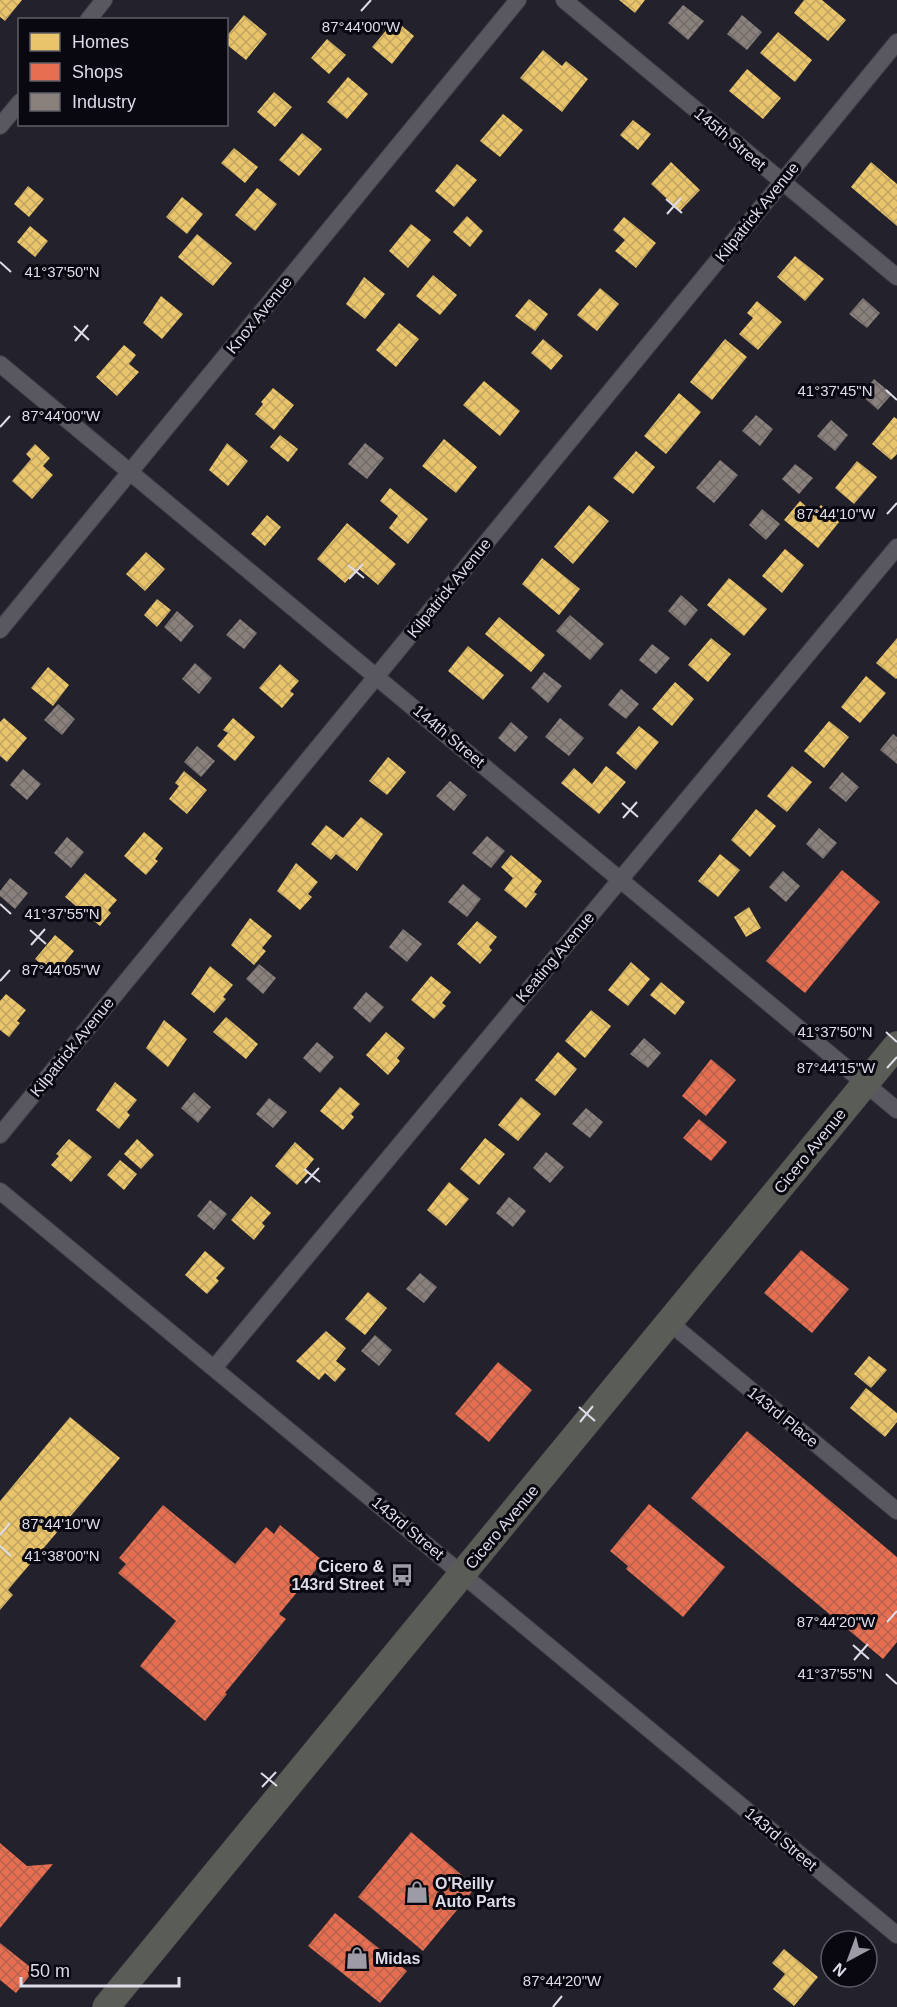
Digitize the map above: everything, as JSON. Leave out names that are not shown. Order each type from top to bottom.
[{"type":"main road","name":"Cicero Avenue","points":[[106,2007],[897,1045]]},
{"type":"street","points":[[90,18],[104,0]]},
{"type":"street","name":"Knox Avenue","points":[[0,630],[518,0]]},
{"type":"street","name":"145th Street","points":[[564,0],[897,278]]},
{"type":"street","name":"Kilpatrick Avenue","points":[[0,1135],[897,42]]},
{"type":"street","points":[[0,126],[18,104]]},
{"type":"street","name":"144th Street","points":[[0,364],[897,1110]]},
{"type":"street","name":"Keating Avenue","points":[[214,1368],[897,547]]},
{"type":"street","name":"143rd Street","points":[[0,1191],[897,1935]]},
{"type":"street","name":"143rd Place","points":[[670,1323],[897,1510]]},
{"type":"building: Homes","points":[[0,0],[22,0],[5,21],[0,17]]},
{"type":"building: Homes","points":[[619,0],[645,0],[635,13]]},
{"type":"building: Homes","points":[[804,0],[822,0],[846,20],[828,41],[794,13]]},
{"type":"building: Homes","points":[[244,15],[267,34],[246,60],[228,46],[228,35]]},
{"type":"building: Homes","points":[[395,20],[414,36],[392,64],[372,47]]},
{"type":"building: Homes","points":[[778,32],[812,60],[795,82],[760,53]]},
{"type":"building: Homes","points":[[327,39],[346,55],[329,74],[311,58]]},
{"type":"building: Homes","points":[[543,50],[562,66],[566,61],[588,79],[562,112],[520,78]]},
{"type":"building: Homes","points":[[747,69],[781,98],[763,119],[729,91]]},
{"type":"building: Homes","points":[[348,77],[368,94],[347,119],[327,102]]},
{"type":"building: Homes","points":[[274,92],[292,107],[275,127],[257,112]]},
{"type":"building: Homes","points":[[503,114],[523,130],[500,157],[480,141]]},
{"type":"building: Homes","points":[[633,120],[651,134],[638,150],[620,135]]},
{"type":"building: Homes","points":[[302,133],[322,149],[299,176],[279,160]]},
{"type":"building: Homes","points":[[234,148],[258,167],[245,183],[221,163]]},
{"type":"building: Homes","points":[[671,162],[700,190],[680,211],[651,184]]},
{"type":"building: Homes","points":[[871,162],[897,184],[897,226],[851,187]]},
{"type":"building: Homes","points":[[457,164],[477,180],[454,207],[435,191]]},
{"type":"building: Homes","points":[[28,186],[44,199],[29,217],[14,204]]},
{"type":"building: Homes","points":[[257,188],[277,204],[255,231],[235,215]]},
{"type":"building: Homes","points":[[182,197],[203,214],[187,234],[166,217]]},
{"type":"building: Homes","points":[[467,216],[483,231],[470,247],[453,232]]},
{"type":"building: Homes","points":[[624,217],[656,243],[636,268],[615,251],[625,240],[613,230]]},
{"type":"building: Homes","points":[[411,224],[431,240],[408,268],[389,251]]},
{"type":"building: Homes","points":[[30,226],[48,241],[35,257],[17,242]]},
{"type":"building: Homes","points":[[197,234],[232,263],[213,286],[178,257]]},
{"type":"building: Homes","points":[[795,256],[824,279],[805,301],[777,277]]},
{"type":"building: Homes","points":[[433,275],[457,295],[440,315],[416,296]]},
{"type":"building: Homes","points":[[364,277],[385,294],[365,319],[346,304]]},
{"type":"building: Homes","points":[[600,288],[619,304],[597,331],[577,315]]},
{"type":"building: Homes","points":[[161,296],[183,314],[162,339],[143,323]]},
{"type":"building: Homes","points":[[529,299],[548,314],[535,331],[515,316]]},
{"type":"building: Homes","points":[[757,301],[782,322],[758,350],[739,334],[753,318],[747,313]]},
{"type":"building: Homes","points":[[399,323],[419,339],[396,367],[376,350]]},
{"type":"building: Homes","points":[[543,339],[563,356],[551,370],[531,353]]},
{"type":"building: Homes","points":[[725,339],[747,357],[712,400],[690,382]]},
{"type":"building: Homes","points":[[124,345],[136,355],[129,364],[139,372],[117,396],[96,377]]},
{"type":"building: Homes","points":[[484,381],[520,411],[500,436],[463,405]]},
{"type":"building: Homes","points":[[273,388],[294,405],[274,430],[255,414],[263,404],[261,402]]},
{"type":"building: Homes","points":[[679,393],[701,412],[666,454],[644,436]]},
{"type":"building: Homes","points":[[894,417],[897,419],[897,454],[891,460],[872,444]]},
{"type":"building: Homes","points":[[280,435],[298,449],[288,462],[270,447]]},
{"type":"building: Homes","points":[[444,439],[477,467],[456,493],[422,466]]},
{"type":"building: Homes","points":[[227,443],[248,461],[228,486],[209,470]]},
{"type":"building: Homes","points":[[35,444],[50,458],[43,466],[53,475],[32,499],[12,481],[31,459],[26,454]]},
{"type":"building: Homes","points":[[636,451],[655,467],[633,494],[613,478]]},
{"type":"building: Homes","points":[[857,461],[877,477],[854,504],[835,488]]},
{"type":"building: Homes","points":[[390,488],[428,519],[408,544],[389,528],[398,516],[380,501]]},
{"type":"building: Homes","points":[[800,501],[814,513],[821,505],[840,521],[818,548],[784,520]]},
{"type":"building: Homes","points":[[589,505],[609,521],[573,564],[554,547]]},
{"type":"building: Homes","points":[[267,515],[281,527],[265,546],[251,534]]},
{"type":"building: Homes","points":[[347,523],[396,564],[378,585],[358,568],[345,583],[317,559]]},
{"type":"building: Homes","points":[[785,549],[804,565],[782,593],[762,576]]},
{"type":"building: Homes","points":[[146,552],[165,569],[145,591],[126,574]]},
{"type":"building: Homes","points":[[542,558],[580,589],[559,615],[522,584]]},
{"type":"building: Homes","points":[[729,578],[767,609],[744,636],[707,605]]},
{"type":"building: Homes","points":[[157,599],[171,610],[157,627],[144,615]]},
{"type":"building: Homes","points":[[499,617],[545,655],[531,672],[485,634]]},
{"type":"building: Homes","points":[[711,638],[731,654],[708,682],[688,665]]},
{"type":"building: Homes","points":[[897,638],[897,678],[896,679],[876,663]]},
{"type":"building: Homes","points":[[468,646],[504,675],[483,700],[448,671]]},
{"type":"building: Homes","points":[[280,664],[299,681],[290,691],[294,694],[282,708],[259,688]]},
{"type":"building: Homes","points":[[48,667],[69,685],[53,706],[31,688]]},
{"type":"building: Homes","points":[[866,676],[886,693],[860,723],[841,707]]},
{"type":"building: Homes","points":[[675,682],[694,699],[672,726],[652,709]]},
{"type":"building: Homes","points":[[4,718],[27,738],[7,762],[0,756],[0,722]]},
{"type":"building: Homes","points":[[233,718],[255,737],[235,761],[217,746],[228,733],[223,730]]},
{"type":"building: Homes","points":[[829,721],[849,737],[824,768],[804,751]]},
{"type":"building: Homes","points":[[639,726],[659,742],[636,770],[616,753]]},
{"type":"building: Homes","points":[[388,757],[406,772],[387,795],[369,781]]},
{"type":"building: Homes","points":[[606,766],[626,782],[599,814],[561,783],[574,768],[592,784]]},
{"type":"building: Homes","points":[[792,766],[812,782],[787,812],[767,796]]},
{"type":"building: Homes","points":[[184,771],[207,790],[187,814],[169,799],[179,786],[175,783]]},
{"type":"building: Homes","points":[[756,809],[776,826],[750,857],[731,840]]},
{"type":"building: Homes","points":[[361,817],[383,834],[357,871],[336,854],[331,860],[311,844],[326,825],[343,838]]},
{"type":"building: Homes","points":[[144,832],[163,848],[155,859],[158,861],[146,875],[124,856]]},
{"type":"building: Homes","points":[[720,854],[740,870],[718,897],[698,881]]},
{"type":"building: Homes","points":[[511,855],[542,881],[534,892],[537,894],[526,908],[504,890],[513,878],[501,867]]},
{"type":"building: Homes","points":[[296,863],[318,882],[308,894],[312,897],[300,910],[277,891]]},
{"type":"building: Homes","points":[[85,873],[117,900],[108,910],[111,913],[100,926],[65,897]]},
{"type":"building: Homes","points":[[749,907],[761,928],[746,937],[734,917]]},
{"type":"building: Homes","points":[[250,918],[272,936],[262,948],[266,951],[254,965],[231,945]]},
{"type":"building: Homes","points":[[477,921],[497,937],[489,947],[492,950],[480,964],[457,944]]},
{"type":"building: Homes","points":[[55,935],[74,951],[65,962],[69,964],[57,978],[35,959]]},
{"type":"building: Homes","points":[[631,962],[650,979],[628,1006],[608,990]]},
{"type":"building: Homes","points":[[210,966],[233,985],[223,997],[226,999],[214,1013],[191,994]]},
{"type":"building: Homes","points":[[431,976],[451,992],[442,1003],[446,1006],[434,1019],[411,1000]]},
{"type":"building: Homes","points":[[661,982],[685,1002],[675,1015],[650,995]]},
{"type":"building: Homes","points":[[6,994],[26,1010],[17,1021],[20,1023],[9,1037],[0,1030],[0,1001]]},
{"type":"building: Homes","points":[[591,1010],[611,1026],[585,1058],[565,1041]]},
{"type":"building: Homes","points":[[226,1017],[258,1044],[246,1059],[213,1032]]},
{"type":"building: Homes","points":[[164,1020],[187,1039],[168,1067],[146,1048]]},
{"type":"building: Homes","points":[[386,1032],[405,1048],[397,1058],[400,1061],[388,1075],[366,1055]]},
{"type":"building: Homes","points":[[558,1052],[577,1069],[555,1096],[535,1080]]},
{"type":"building: Homes","points":[[115,1082],[137,1100],[127,1112],[130,1115],[119,1129],[96,1110]]},
{"type":"building: Homes","points":[[340,1087],[360,1104],[351,1114],[354,1117],[343,1130],[320,1111]]},
{"type":"building: Homes","points":[[521,1097],[541,1114],[518,1141],[498,1125]]},
{"type":"building: Homes","points":[[485,1138],[505,1154],[479,1185],[460,1169]]},
{"type":"building: Homes","points":[[69,1139],[92,1157],[71,1182],[51,1165],[59,1156],[56,1154]]},
{"type":"building: Homes","points":[[137,1139],[154,1155],[141,1169],[124,1154]]},
{"type":"building: Homes","points":[[295,1142],[314,1159],[306,1169],[309,1172],[297,1185],[275,1166]]},
{"type":"building: Homes","points":[[120,1160],[137,1174],[124,1190],[107,1175]]},
{"type":"building: Homes","points":[[449,1182],[469,1199],[446,1226],[427,1210]]},
{"type":"building: Homes","points":[[251,1196],[271,1213],[262,1223],[265,1226],[254,1240],[231,1220]]},
{"type":"building: Homes","points":[[205,1251],[225,1268],[216,1278],[219,1281],[207,1294],[185,1275]]},
{"type":"building: Homes","points":[[368,1292],[387,1308],[365,1335],[345,1319]]},
{"type":"building: Homes","points":[[326,1331],[346,1348],[336,1361],[346,1369],[335,1382],[325,1373],[319,1380],[296,1361]]},
{"type":"building: Homes","points":[[869,1356],[887,1370],[871,1388],[854,1374]]},
{"type":"building: Homes","points":[[866,1388],[897,1413],[897,1422],[885,1437],[850,1408]]},
{"type":"building: Homes","points":[[70,1417],[120,1458],[8,1590],[13,1595],[0,1610],[0,1501]]},
{"type":"building: Homes","points":[[784,1949],[818,1977],[794,2006],[773,1989],[785,1974],[772,1963]]},
{"type":"building: Shops","points":[[842,870],[880,902],[805,993],[766,961]]},
{"type":"building: Shops","points":[[711,1059],[736,1080],[706,1116],[682,1096]]},
{"type":"building: Shops","points":[[699,1119],[727,1142],[711,1161],[683,1138]]},
{"type":"building: Shops","points":[[801,1250],[849,1289],[812,1333],[764,1293]]},
{"type":"building: Shops","points":[[498,1362],[532,1390],[489,1442],[455,1414]]},
{"type":"building: Shops","points":[[747,1431],[897,1557],[897,1642],[883,1659],[691,1498]]},
{"type":"building: Shops","points":[[649,1504],[725,1567],[683,1617],[626,1569],[628,1566],[610,1551]]},
{"type":"building: Shops","points":[[163,1505],[235,1564],[266,1527],[274,1534],[280,1525],[323,1561],[279,1614],[286,1619],[205,1721],[140,1666],[176,1621],[118,1573],[126,1564],[119,1558]]},
{"type":"building: Shops","name":"O'Reilly Auto Parts","points":[[411,1832],[476,1887],[423,1951],[358,1897]]},
{"type":"building: Shops","points":[[0,1843],[27,1866],[53,1864],[0,1928]]},
{"type":"building: Shops","name":"Midas","points":[[335,1913],[407,1971],[380,2003],[308,1946]]},
{"type":"building: Shops","points":[[0,1943],[34,1970],[16,1993],[0,1980]]},
{"type":"building: Industry","points":[[683,5],[704,21],[688,40],[668,23]]},
{"type":"building: Industry","points":[[742,15],[762,32],[747,50],[727,34]]},
{"type":"building: Industry","points":[[863,298],[880,313],[867,328],[849,314]]},
{"type":"building: Industry","points":[[874,379],[892,394],[878,410],[861,395]]},
{"type":"building: Industry","points":[[756,415],[773,429],[760,446],[742,431]]},
{"type":"building: Industry","points":[[831,420],[848,435],[835,451],[817,436]]},
{"type":"building: Industry","points":[[365,443],[384,458],[367,479],[348,464]]},
{"type":"building: Industry","points":[[720,460],[738,475],[714,503],[696,488]]},
{"type":"building: Industry","points":[[795,464],[813,478],[799,494],[782,479]]},
{"type":"building: Industry","points":[[762,509],[780,524],[766,540],[749,525]]},
{"type":"building: Industry","points":[[681,595],[698,610],[685,626],[668,611]]},
{"type":"building: Industry","points":[[177,611],[194,626],[181,642],[164,627]]},
{"type":"building: Industry","points":[[570,615],[604,644],[590,660],[556,631]]},
{"type":"building: Industry","points":[[240,619],[257,633],[244,649],[226,635]]},
{"type":"building: Industry","points":[[652,644],[670,658],[656,674],[639,660]]},
{"type":"building: Industry","points":[[195,663],[212,678],[199,694],[182,679]]},
{"type":"building: Industry","points":[[544,672],[562,686],[548,703],[531,688]]},
{"type":"building: Industry","points":[[621,689],[639,704],[626,719],[608,705]]},
{"type":"building: Industry","points":[[58,704],[75,719],[62,735],[44,720]]},
{"type":"building: Industry","points":[[560,718],[584,738],[569,756],[545,737]]},
{"type":"building: Industry","points":[[511,722],[528,737],[515,752],[498,738]]},
{"type":"building: Industry","points":[[893,734],[897,737],[897,764],[880,750]]},
{"type":"building: Industry","points":[[197,746],[215,761],[201,777],[184,762]]},
{"type":"building: Industry","points":[[23,769],[41,784],[27,800],[10,785]]},
{"type":"building: Industry","points":[[842,772],[859,787],[846,802],[829,788]]},
{"type":"building: Industry","points":[[450,781],[467,795],[454,811],[436,796]]},
{"type":"building: Industry","points":[[819,828],[837,843],[823,859],[806,844]]},
{"type":"building: Industry","points":[[487,836],[505,851],[491,868],[472,853]]},
{"type":"building: Industry","points":[[67,837],[84,852],[71,868],[54,853]]},
{"type":"building: Industry","points":[[783,871],[800,886],[786,902],[769,887]]},
{"type":"building: Industry","points":[[10,878],[28,893],[15,909],[0,896],[0,891]]},
{"type":"building: Industry","points":[[463,884],[481,899],[467,917],[448,902]]},
{"type":"building: Industry","points":[[403,929],[422,944],[407,962],[389,947]]},
{"type":"building: Industry","points":[[259,964],[276,978],[263,994],[246,979]]},
{"type":"building: Industry","points":[[366,992],[384,1007],[370,1023],[353,1008]]},
{"type":"building: Industry","points":[[644,1038],[661,1053],[648,1068],[630,1054]]},
{"type":"building: Industry","points":[[317,1042],[334,1057],[320,1073],[303,1058]]},
{"type":"building: Industry","points":[[194,1092],[211,1107],[198,1123],[181,1108]]},
{"type":"building: Industry","points":[[269,1098],[287,1112],[273,1128],[256,1114]]},
{"type":"building: Industry","points":[[586,1108],[603,1122],[590,1138],[572,1124]]},
{"type":"building: Industry","points":[[546,1152],[564,1167],[550,1183],[533,1168]]},
{"type":"building: Industry","points":[[509,1197],[526,1211],[513,1227],[496,1213]]},
{"type":"building: Industry","points":[[210,1200],[227,1214],[214,1230],[197,1216]]},
{"type":"building: Industry","points":[[420,1273],[437,1287],[424,1303],[406,1289]]},
{"type":"building: Industry","points":[[375,1335],[392,1350],[379,1366],[361,1351]]},
{"type":"place","name":"Cicero & 143rd Street","points":[[402,1575]]},
{"type":"place","name":"O'Reilly Auto Parts","points":[[417,1892]]},
{"type":"place","name":"Midas","points":[[357,1958]]}]
